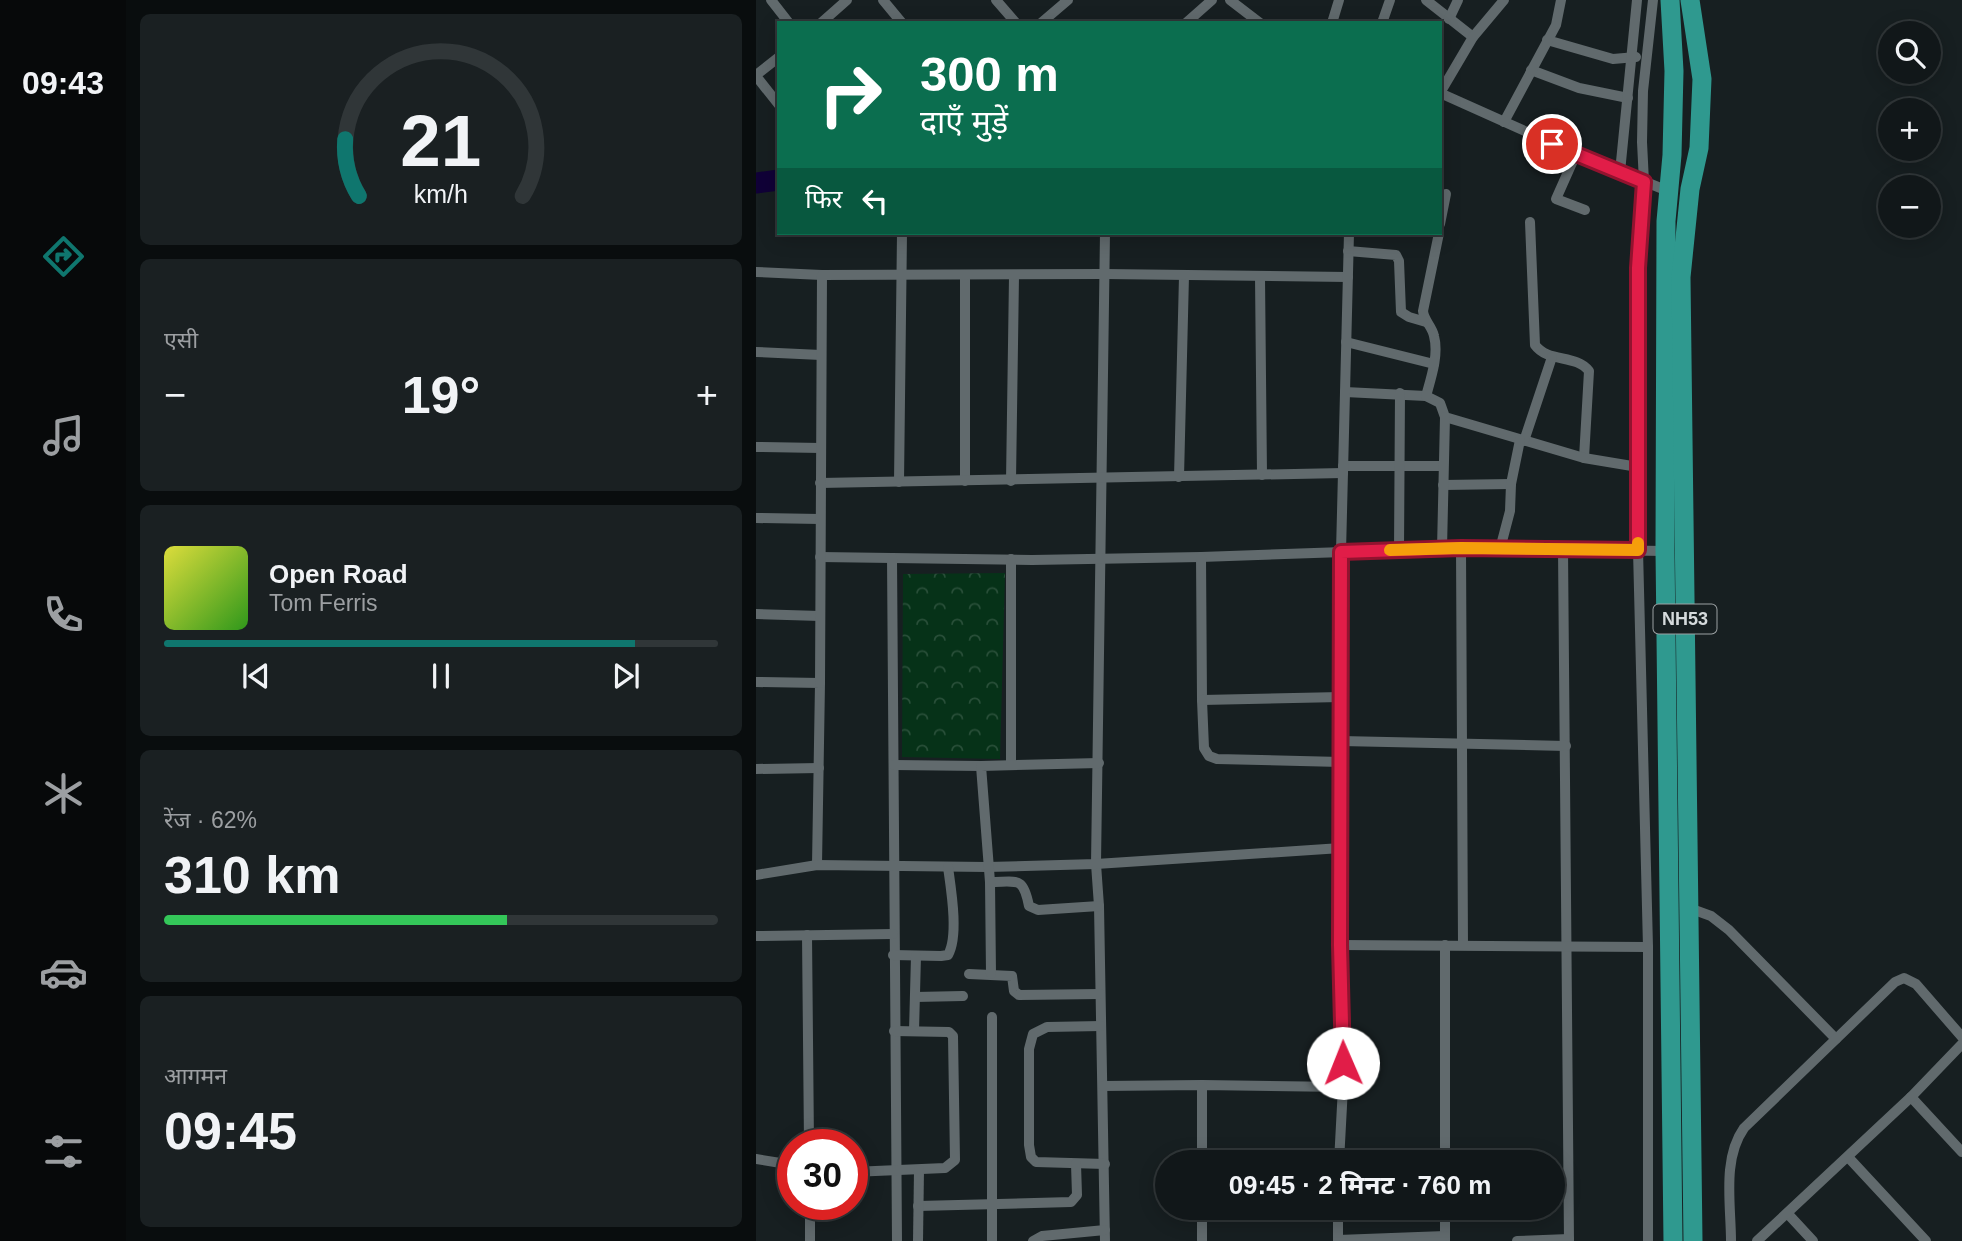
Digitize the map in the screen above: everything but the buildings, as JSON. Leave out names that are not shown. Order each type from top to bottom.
[{"type":"highway","name":"NH53","points":[[1670,0],[1674,71],[1665,307],[1665,551],[1673,1241]]},
{"type":"highway","name":"NH53","points":[[1690,0],[1702,79],[1699,148],[1690,189],[1681,277],[1693,1241]]},
{"type":"street","points":[[771,0],[787,21]]},
{"type":"street","points":[[823,21],[847,0]]},
{"type":"street","points":[[883,0],[900,21]]},
{"type":"street","points":[[996,0],[1014,21]]},
{"type":"street","points":[[1043,21],[1068,0]]},
{"type":"street","points":[[1188,21],[1212,0]]},
{"type":"street","points":[[1230,0],[1257,21]]},
{"type":"street","points":[[1333,21],[1339,0]]},
{"type":"street","points":[[1383,21],[1390,0]]},
{"type":"street","points":[[1426,0],[1473,37]]},
{"type":"street","points":[[1449,19],[1458,0]]},
{"type":"street","points":[[1442,90],[1473,37],[1504,0]]},
{"type":"street","points":[[1504,122],[1556,25],[1561,0]]},
{"type":"street","points":[[1620,172],[1637,0]]},
{"type":"street","points":[[1648,1241],[1648,947],[1638,550],[1638,268],[1644,182],[1643,91],[1653,0]]},
{"type":"street","points":[[1547,40],[1604,57],[1632,58],[1648,54]]},
{"type":"street","points":[[777,59],[756,75],[777,102]]},
{"type":"street","points":[[1531,70],[1579,88],[1628,98]]},
{"type":"street","points":[[1442,94],[1576,154],[1668,191]]},
{"type":"street","points":[[1576,154],[1556,199],[1585,210]]},
{"type":"street","points":[[1442,214],[1446,194]]},
{"type":"street","points":[[1530,222],[1533,338],[1537,349],[1552,357],[1583,364],[1589,371],[1584,458]]},
{"type":"street","points":[[899,482],[902,235]]},
{"type":"street","points":[[1033,1241],[1042,1236],[1105,1236],[1096,864],[1105,235]]},
{"type":"street","points":[[1340,1150],[1343,1087],[1340,945],[1341,552],[1349,235]]},
{"type":"street","points":[[1426,396],[1434,364],[1435,338],[1423,311],[1438,235]]},
{"type":"street","points":[[1348,251],[1396,255],[1399,261],[1401,312],[1426,322]]},
{"type":"street","points":[[756,272],[822,275],[1348,277]]},
{"type":"street","points":[[817,865],[822,275]]},
{"type":"street","points":[[965,276],[965,481]]},
{"type":"street","points":[[1010,481],[1014,276]]},
{"type":"street","points":[[1179,477],[1184,276]]},
{"type":"street","points":[[1260,277],[1262,475]]},
{"type":"street","points":[[1346,342],[1434,364]]},
{"type":"street","points":[[756,352],[821,355]]},
{"type":"street","points":[[1500,549],[1510,511],[1511,484],[1522,440],[1552,357]]},
{"type":"street","points":[[1345,392],[1426,396],[1440,403],[1444,417],[1442,549]]},
{"type":"street","points":[[1399,550],[1400,393]]},
{"type":"street","points":[[1444,417],[1584,458],[1638,467]]},
{"type":"street","points":[[756,447],[821,448]]},
{"type":"street","points":[[820,483],[1262,475],[1400,465],[1443,466]]},
{"type":"street","points":[[1443,485],[1511,484]]},
{"type":"street","points":[[756,518],[820,519]]},
{"type":"street","points":[[820,557],[1102,559],[1461,548],[1665,551]]},
{"type":"street","points":[[1461,548],[1463,945]]},
{"type":"street","points":[[1517,1241],[1569,1240],[1563,549]]},
{"type":"street","points":[[1201,557],[1202,700],[1204,748],[1209,756],[1217,759],[1341,762]]},
{"type":"street","points":[[892,558],[897,1241]]},
{"type":"street","points":[[1011,559],[1011,765]]},
{"type":"street","points":[[756,614],[820,615]]},
{"type":"street","points":[[756,682],[820,683]]},
{"type":"street","points":[[1202,700],[1341,697]]},
{"type":"street","points":[[1341,741],[1566,746]]},
{"type":"street","points":[[894,765],[1099,763]]},
{"type":"street","points":[[981,766],[990,882],[991,974]]},
{"type":"street","points":[[756,769],[819,768]]},
{"type":"street","points":[[756,875],[817,865],[987,867],[1096,864],[1340,848]]},
{"type":"street","points":[[893,955],[941,956],[948,955],[951,951],[952,892],[948,867]]},
{"type":"street","points":[[990,882],[1016,882],[1023,885],[1029,906],[1033,909],[1099,906]]},
{"type":"street","points":[[1689,908],[1711,916],[1729,930],[1836,1039]]},
{"type":"street","points":[[756,936],[893,934]]},
{"type":"street","points":[[807,935],[809,1129]]},
{"type":"street","points":[[1340,945],[1648,947]]},
{"type":"street","points":[[1445,946],[1445,1150]]},
{"type":"street","points":[[915,1031],[916,956]]},
{"type":"street","points":[[969,974],[1012,976],[1014,991],[1019,995],[1101,994]]},
{"type":"street","points":[[1731,1241],[1730,1163],[1732,1148],[1737,1138],[1744,1128],[1895,982],[1904,978],[1916,984],[1962,1037]]},
{"type":"street","points":[[915,997],[963,996]]},
{"type":"street","points":[[992,1017],[992,1241]]},
{"type":"street","points":[[1101,1026],[1047,1027],[1033,1034],[1030,1041],[1029,1131],[1031,1157],[1036,1163],[1104,1164]]},
{"type":"street","points":[[868,1172],[945,1168],[955,1160],[955,1041],[949,1032],[894,1031]]},
{"type":"street","points":[[1757,1241],[1911,1097],[1962,1044]]},
{"type":"street","points":[[1202,1085],[1202,1150]]},
{"type":"street","points":[[1103,1086],[1343,1087]]},
{"type":"street","points":[[1911,1097],[1962,1152]]},
{"type":"street","points":[[1848,1157],[1926,1241]]},
{"type":"street","points":[[756,1159],[777,1162]]},
{"type":"street","points":[[918,1206],[1071,1202],[1077,1195],[1076,1164]]},
{"type":"street","points":[[918,1241],[919,1170]]},
{"type":"street","points":[[1788,1214],[1813,1241]]},
{"type":"street","points":[[810,1220],[810,1241]]},
{"type":"street","points":[[1202,1220],[1202,1241]]},
{"type":"street","points":[[1339,1220],[1338,1241],[1445,1238],[1445,1220]]},
{"type":"green space","points":[[1005,573],[1000,759],[902,757],[903,574]]},
{"type":"waterway","points":[[756,183],[777,180]]},
{"type":"slow traffic","points":[[1390,550],[1638,550],[1638,543]]},
{"type":"route","points":[[1343,1063],[1340,945],[1341,552],[1461,548],[1638,550],[1638,268],[1644,182],[1552,144]]}]
